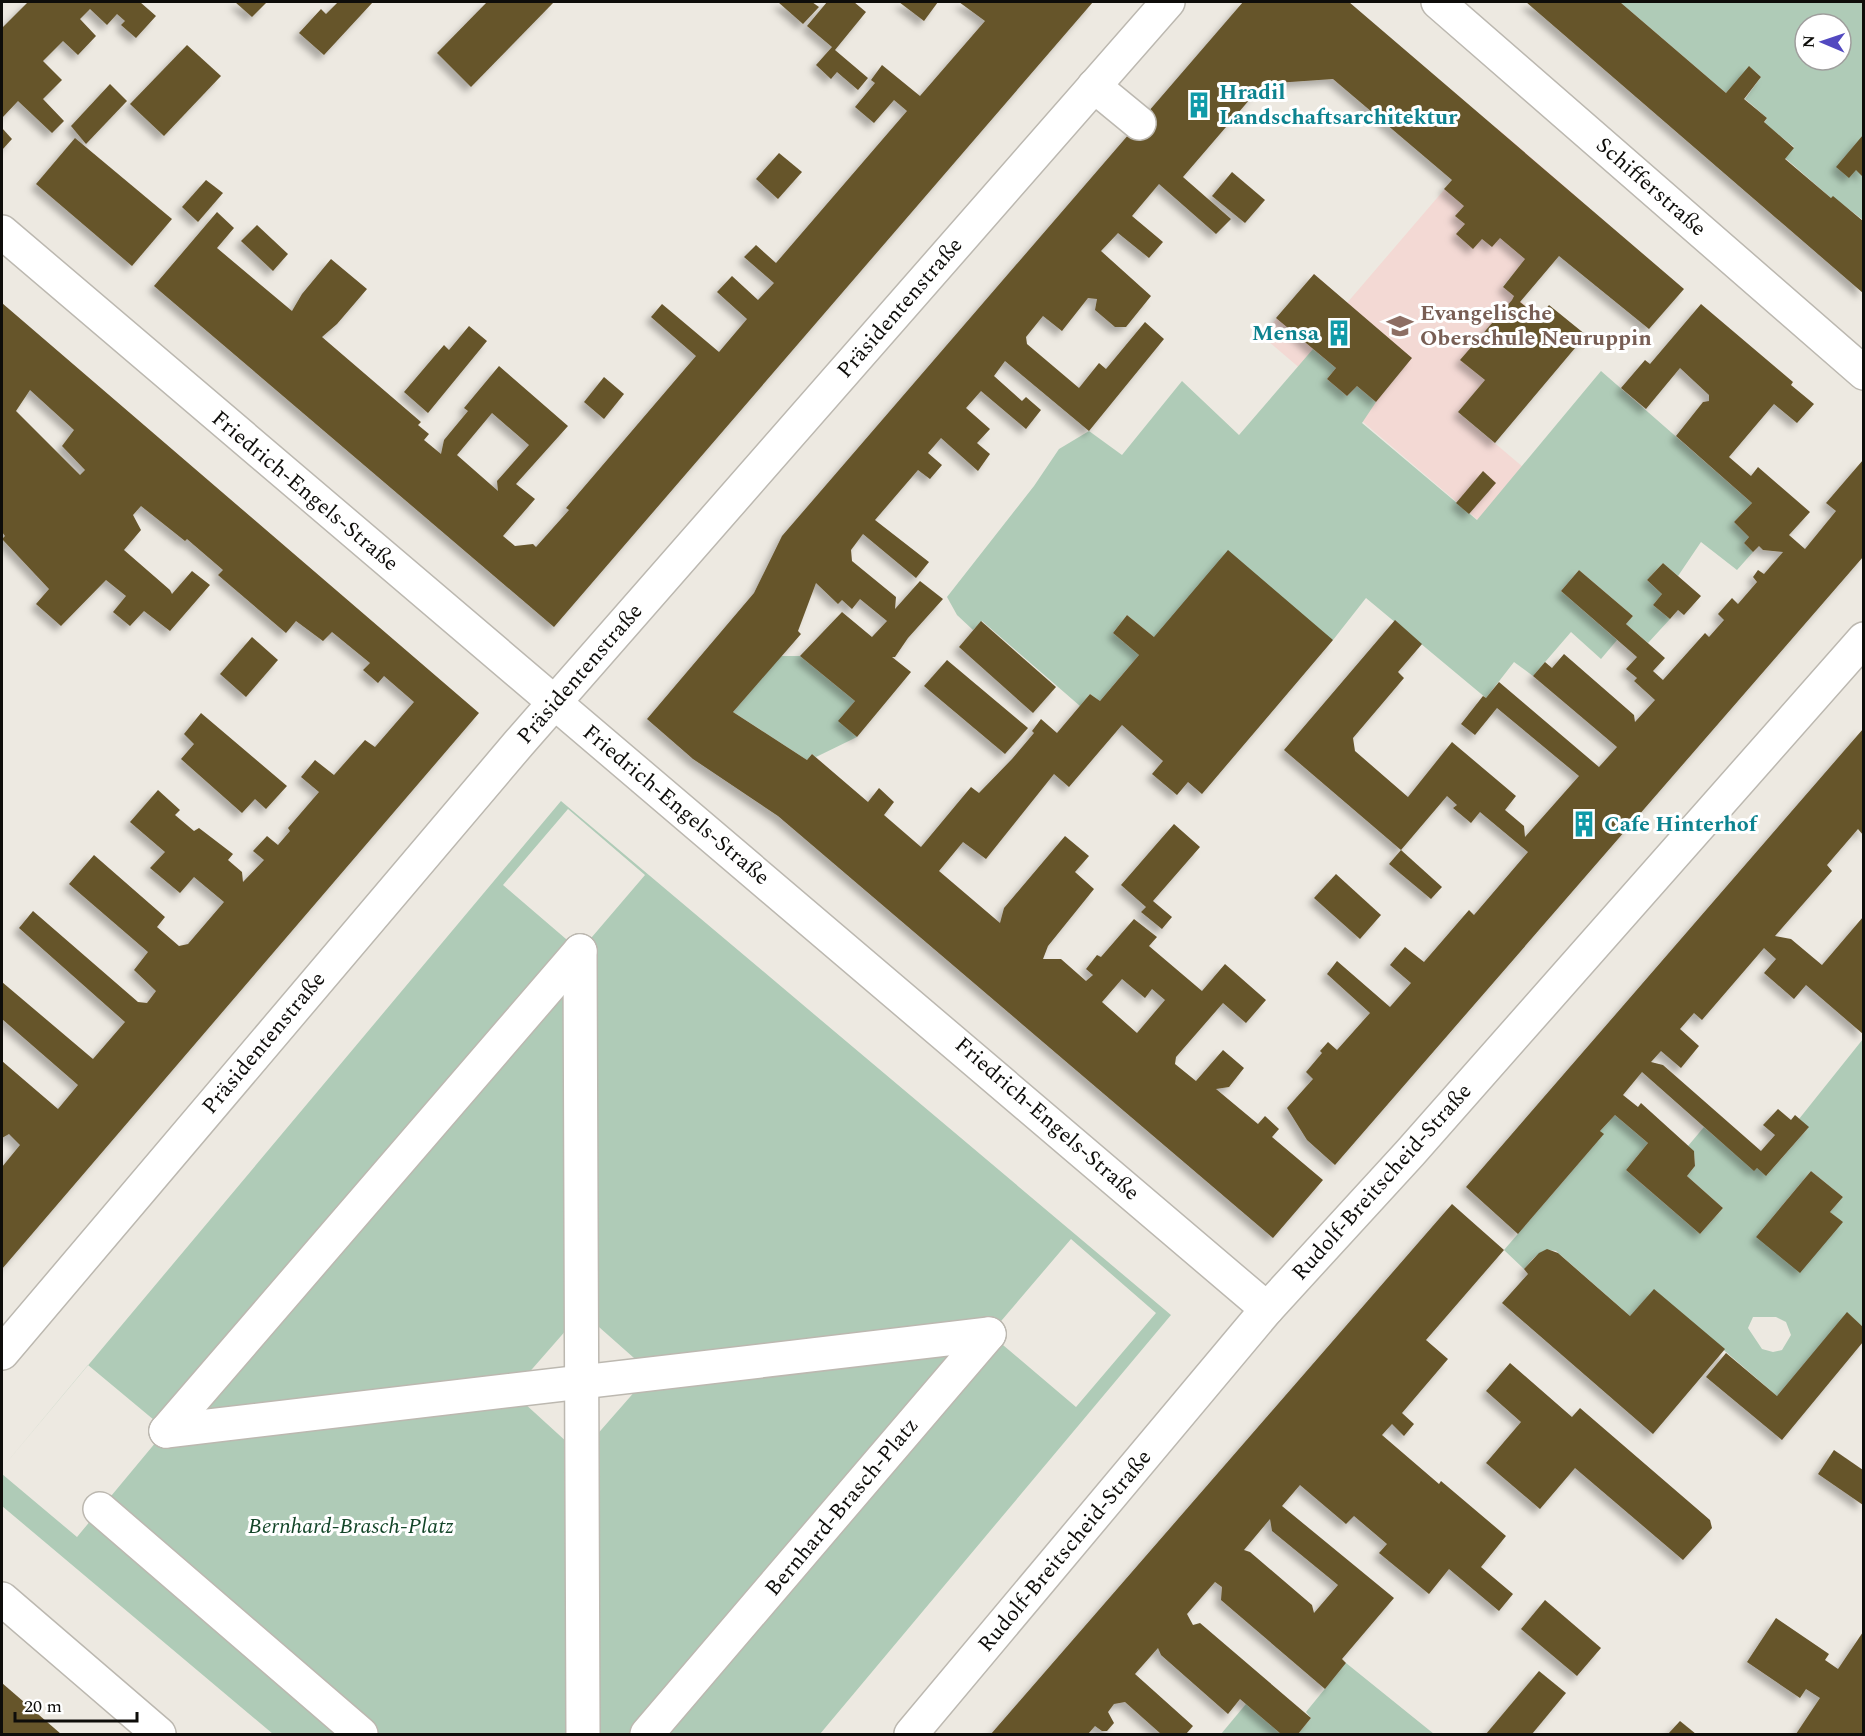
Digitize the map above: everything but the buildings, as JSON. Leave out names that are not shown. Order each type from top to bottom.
[{"type":"street","name":"Präsidentenstraße","points":[[2,1353],[555,702],[1168,2]]},
{"type":"street","name":"Schifferstraße","points":[[1438,2],[1863,373]]},
{"type":"street","points":[[1094,87],[1139,123]]},
{"type":"street","name":"Friedrich-Engels-Straße","points":[[2,232],[874,970],[1267,1309]]},
{"type":"street","name":"Rudolf-Breitscheid-Straße","points":[[911,1734],[1267,1309],[1410,1153],[1863,639]]},
{"type":"street","points":[[583,1381],[166,1431],[580,951],[583,1345],[583,1381],[583,1734]]},
{"type":"street","name":"Bernhard-Brasch-Platz","points":[[583,1381],[989,1334],[647,1734]]},
{"type":"street","points":[[100,1509],[362,1734]]},
{"type":"street","points":[[2,1599],[159,1734]]},
{"type":"shaded area","name":"Evangelische Oberschule Neuruppin","points":[[1497,128],[1578,198],[1503,286],[1539,317],[1458,412],[1523,467],[1478,520],[1262,336],[1314,274],[1347,303]]},
{"type":"green space","points":[[1620,2],[1863,2],[1863,220],[1833,197],[1831,198],[1785,158],[1794,147],[1764,123],[1767,118],[1745,99],[1761,77],[1750,67],[1726,93]]},
{"type":"green space","points":[[1313,349],[1336,368],[1327,379],[1347,396],[1357,386],[1376,402],[1362,423],[1477,520],[1601,371],[1752,503],[1734,522],[1749,537],[1744,543],[1753,552],[1737,570],[1701,542],[1678,576],[1663,563],[1647,580],[1662,594],[1653,605],[1670,619],[1648,643],[1626,624],[1633,616],[1579,570],[1561,591],[1617,640],[1601,659],[1571,632],[1533,676],[1514,662],[1486,698],[1366,598],[1333,640],[1154,637],[1127,615],[1113,633],[1139,655],[1100,701],[1090,694],[1080,706],[982,621],[973,630],[957,615],[947,597],[1034,486],[1059,449],[1089,431],[1122,455],[1182,381],[1239,435]]},
{"type":"green space","points":[[781,656],[800,656],[855,701],[839,721],[857,737],[816,757],[812,754],[807,760],[733,712]]},
{"type":"green space","name":"Bernhard-Brasch-Platz","points":[[561,801],[1171,1315],[820,1734],[273,1734],[2,1506],[2,1474],[77,1537],[166,1430],[88,1365]],"holes":[[[568,809],[645,875],[580,951],[503,885]],[[1071,1239],[1156,1313],[1076,1407],[990,1334]],[[582,1312],[651,1373],[580,1454],[512,1392]]]},
{"type":"green space","points":[[1863,1039],[1863,1327],[1847,1313],[1777,1396],[1654,1290],[1630,1316],[1556,1251],[1541,1252],[1524,1269],[1504,1250],[1603,1135],[1600,1131],[1615,1115],[1648,1143],[1626,1170],[1700,1234],[1723,1208],[1687,1176],[1695,1166],[1694,1152],[1688,1146],[1704,1127],[1754,1170],[1757,1168],[1767,1175],[1808,1128],[1799,1119]],"holes":[[[1811,1171],[1843,1197],[1830,1212],[1842,1222],[1756,1237]],[[1753,1317],[1776,1317],[1786,1322],[1791,1335],[1782,1350],[1773,1352],[1762,1349],[1748,1328]]]},
{"type":"green space","points":[[1346,1663],[1434,1734],[1298,1734],[1311,1718],[1306,1712]]},
{"type":"green space","points":[[1246,1704],[1281,1734],[1221,1734]]},
{"type":"place","name":"Hradil Landschaftsarchitektur","points":[[1199,105]]},
{"type":"place","name":"Evangelische Oberschule Neuruppin","points":[[1400,326]]},
{"type":"place","name":"Mensa","points":[[1339,333]]},
{"type":"place","name":"Cafe Hinterhof","points":[[1584,824]]}]
